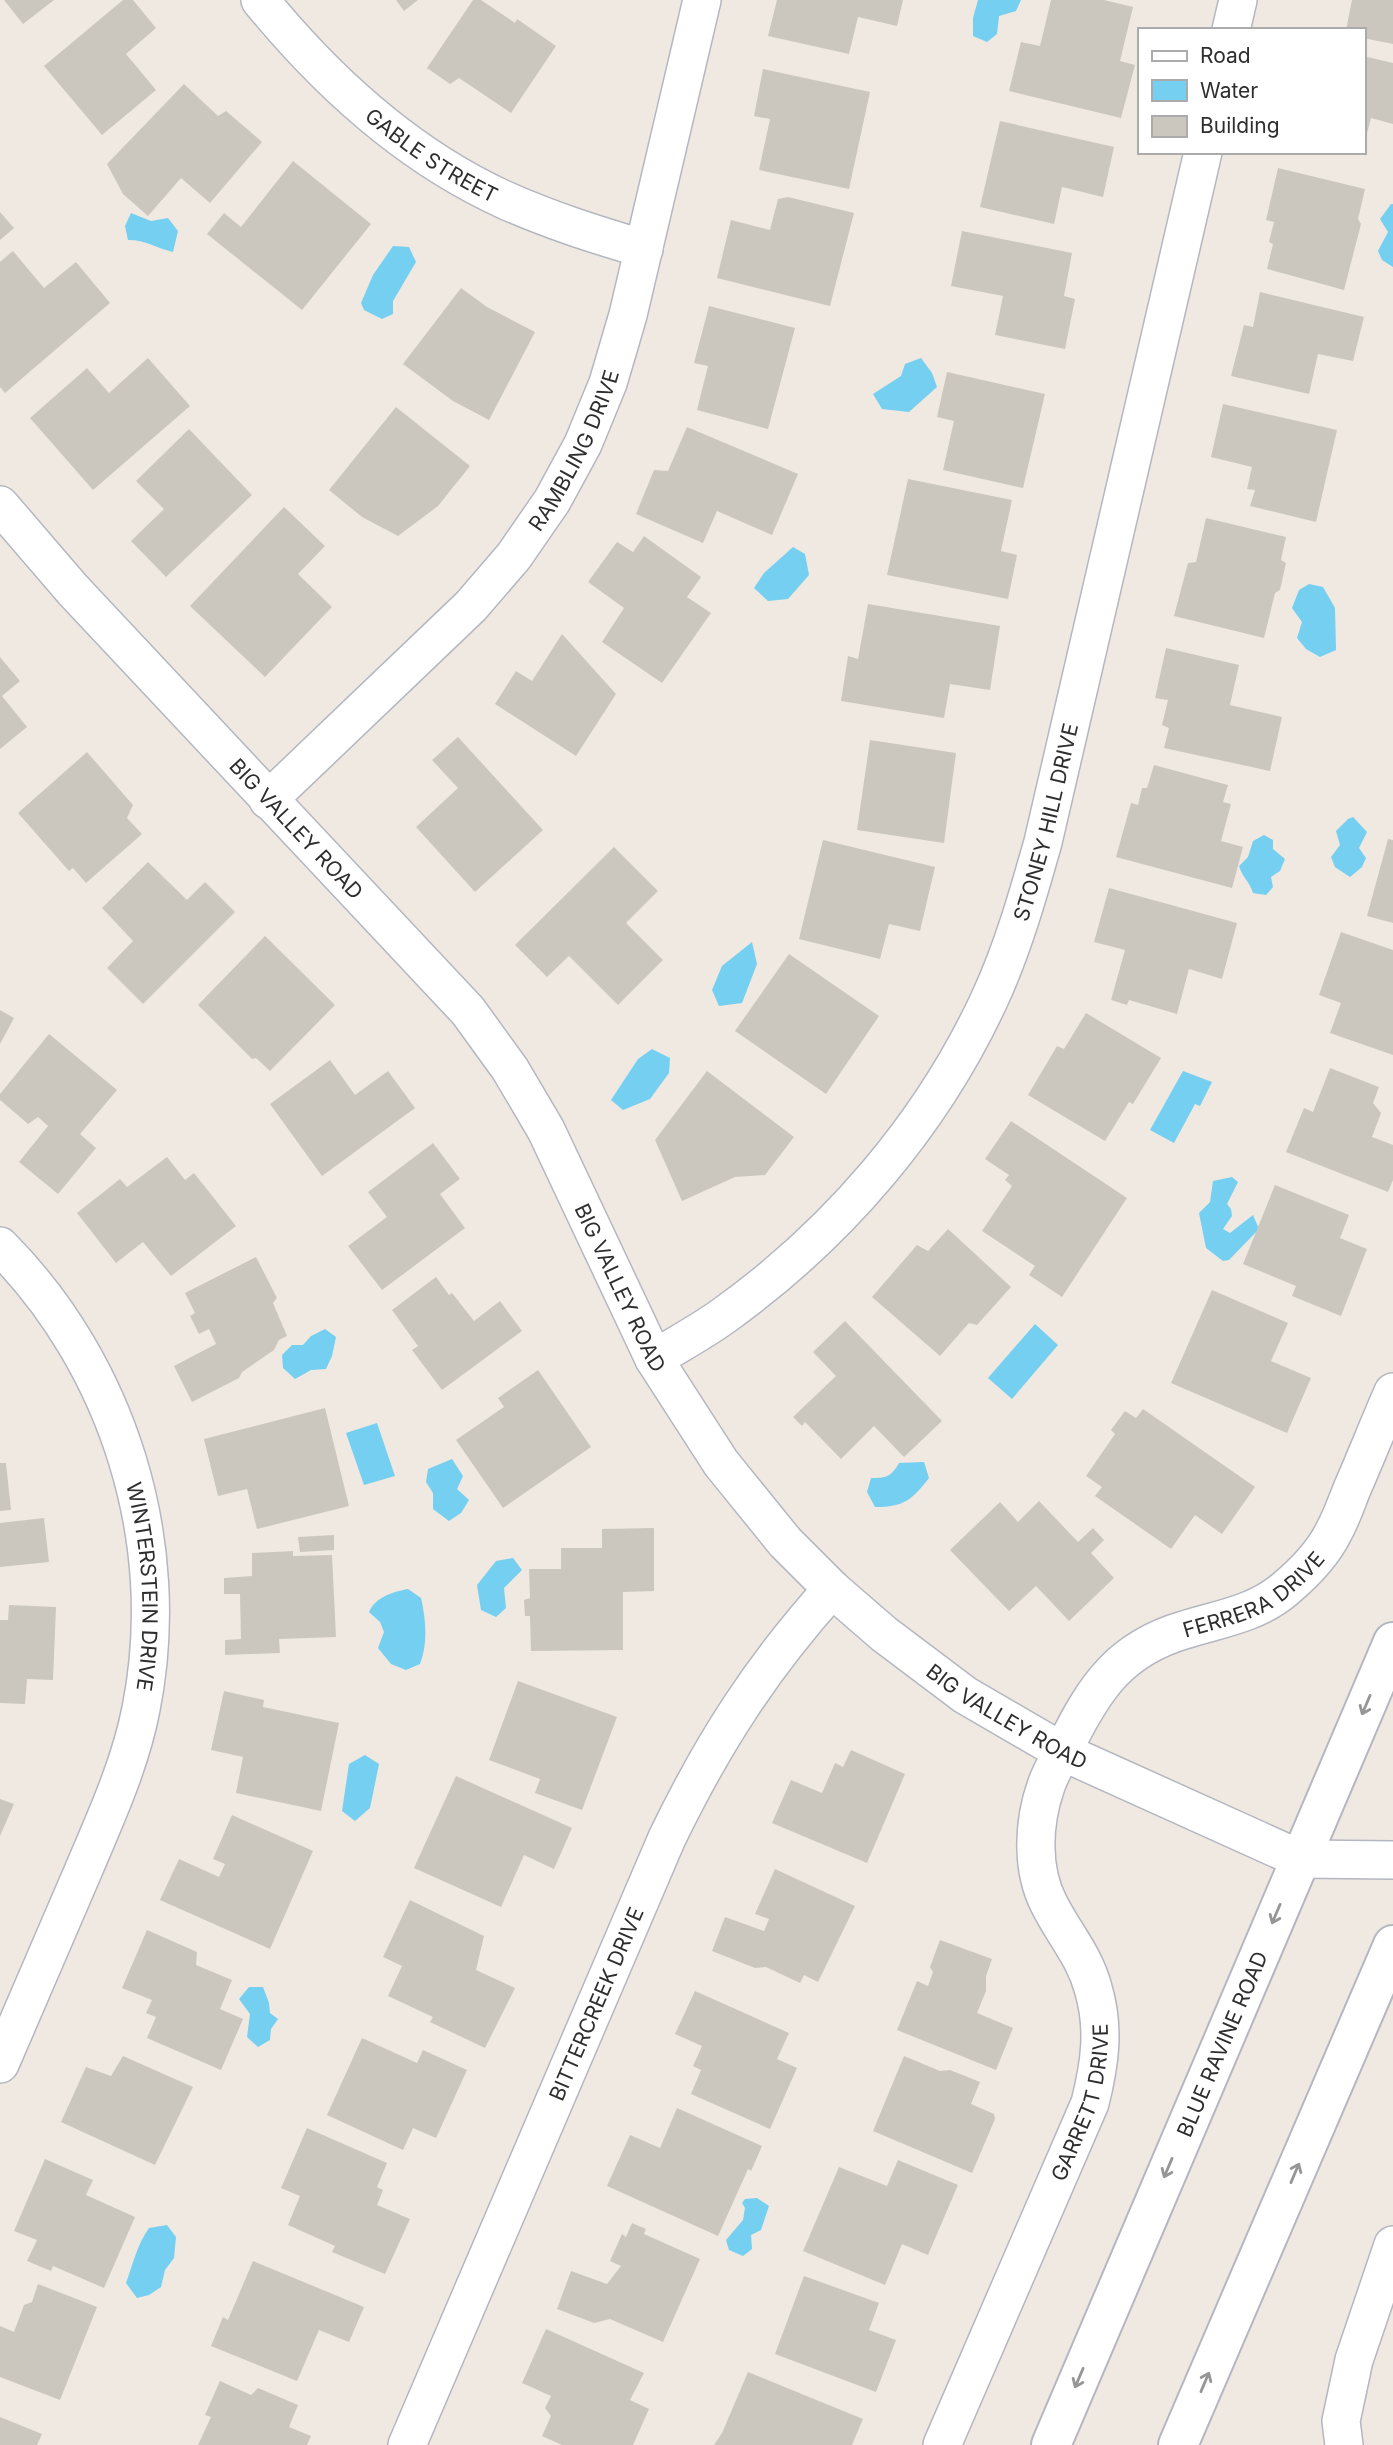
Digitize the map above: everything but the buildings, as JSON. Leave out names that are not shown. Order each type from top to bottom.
[{"type":"main road","name":"BLUE RAVINE ROAD","points":[[1051,2445],[1393,1642]]},
{"type":"main road","points":[[1178,2445],[1393,1945]]},
{"type":"street","name":"GABLE STREET","points":[[260,0],[333,82],[386,127],[444,167],[506,201],[571,228],[644,249]]},
{"type":"street","name":"RAMBLING DRIVE","points":[[268,800],[471,606],[514,556],[552,502],[583,444],[608,383],[644,249],[702,0]]},
{"type":"street","points":[[1231,28],[1238,0]]},
{"type":"street","name":"STONEY HILL DRIVE","points":[[654,1359],[725,1315],[791,1263],[850,1205],[904,1141],[951,1072],[990,998],[1020,921],[1043,842],[1203,154]]},
{"type":"street","name":"BIG VALLEY ROAD","points":[[0,505],[73,590],[468,1011],[510,1069],[546,1130],[654,1359],[721,1463],[785,1542],[832,1589],[884,1634],[965,1695],[1063,1752],[1300,1859],[1393,1860]]},
{"type":"street","name":"WINTERSTEIN DRIVE","points":[[0,1246],[49,1302],[69,1331],[104,1394],[125,1450],[138,1496],[149,1567],[150,1639],[141,1710],[122,1779],[0,2064]]},
{"type":"street","name":"FERRERA DRIVE","points":[[1063,1752],[1086,1706],[1106,1676],[1129,1655],[1155,1640],[1250,1611],[1283,1591],[1311,1565],[1333,1533],[1393,1392]]},
{"type":"street","name":"BITTERCREEK DRIVE","points":[[407,2445],[667,1838],[695,1780],[740,1704],[793,1633],[832,1589]]},
{"type":"street","name":"GARRETT DRIVE","points":[[942,2445],[1090,2103],[1100,2065],[1101,2027],[1094,1989],[1080,1953],[1048,1903],[1039,1874],[1035,1827],[1046,1785],[1063,1752]]},
{"type":"street","points":[[1344,2445],[1341,2421],[1354,2360],[1393,2245]]},
{"type":"water","points":[[978,0],[1021,0],[1016,11],[999,16],[997,34],[987,42],[973,36],[973,18]]},
{"type":"water","points":[[1391,204],[1393,267],[1382,260],[1378,251],[1388,232],[1380,219]]},
{"type":"water","points":[[131,213],[151,221],[168,218],[178,231],[173,252],[128,240],[125,226]]},
{"type":"water","points":[[393,246],[409,247],[416,262],[393,301],[393,314],[382,319],[364,310],[361,303],[373,275]]},
{"type":"water","points":[[921,358],[932,373],[937,387],[909,412],[882,409],[873,394],[901,376],[905,364]]},
{"type":"water","points":[[793,547],[805,554],[809,575],[788,599],[768,601],[754,588],[764,573]]},
{"type":"water","points":[[1309,584],[1323,587],[1335,608],[1336,650],[1320,657],[1306,649],[1297,638],[1302,622],[1292,608],[1299,590]]},
{"type":"water","points":[[1353,817],[1367,832],[1359,848],[1366,858],[1362,867],[1350,877],[1335,867],[1331,857],[1340,845],[1336,831]]},
{"type":"water","points":[[1264,835],[1273,840],[1273,849],[1285,859],[1280,871],[1271,877],[1273,887],[1266,895],[1253,893],[1239,866],[1248,857],[1253,841]]},
{"type":"water","points":[[752,942],[757,964],[742,1003],[719,1006],[712,990],[722,966]]},
{"type":"water","points":[[652,1049],[670,1058],[669,1073],[650,1099],[623,1110],[611,1100],[638,1059]]},
{"type":"water","points":[[1183,1071],[1212,1082],[1200,1106],[1195,1104],[1174,1143],[1150,1130]]},
{"type":"water","points":[[1232,1177],[1238,1182],[1227,1204],[1232,1216],[1223,1229],[1230,1233],[1253,1215],[1259,1229],[1229,1260],[1223,1261],[1206,1248],[1199,1213],[1210,1202],[1213,1181]]},
{"type":"water","points":[[1035,1324],[1058,1345],[1012,1399],[988,1378]]},
{"type":"water","points":[[325,1329],[336,1337],[326,1369],[311,1370],[295,1379],[283,1368],[282,1355],[292,1345],[303,1345],[311,1336]]},
{"type":"water","points":[[377,1423],[395,1476],[364,1485],[346,1433]]},
{"type":"water","points":[[452,1459],[463,1476],[457,1489],[469,1500],[461,1513],[449,1521],[433,1509],[433,1493],[426,1482],[428,1469]]},
{"type":"water","points":[[924,1462],[929,1478],[912,1497],[893,1506],[875,1507],[867,1492],[871,1478],[888,1476],[899,1463]]},
{"type":"water","points":[[513,1558],[522,1570],[504,1588],[506,1608],[496,1617],[481,1610],[477,1585],[496,1561]]},
{"type":"water","points":[[408,1589],[421,1598],[425,1631],[420,1664],[406,1670],[391,1664],[378,1648],[384,1632],[380,1622],[369,1612],[376,1602],[385,1596]]},
{"type":"water","points":[[365,1755],[379,1764],[370,1808],[355,1821],[342,1811],[349,1764]]},
{"type":"water","points":[[249,1987],[263,1987],[270,2013],[278,2019],[271,2029],[270,2040],[258,2047],[247,2037],[250,2014],[239,1999]]},
{"type":"water","points":[[757,2198],[769,2206],[761,2230],[751,2235],[752,2249],[743,2256],[729,2250],[726,2240],[743,2220],[745,2208],[742,2203],[745,2199]]},
{"type":"water","points":[[167,2225],[176,2237],[174,2258],[165,2270],[161,2287],[149,2295],[137,2298],[126,2283],[138,2248],[149,2228]]}]
